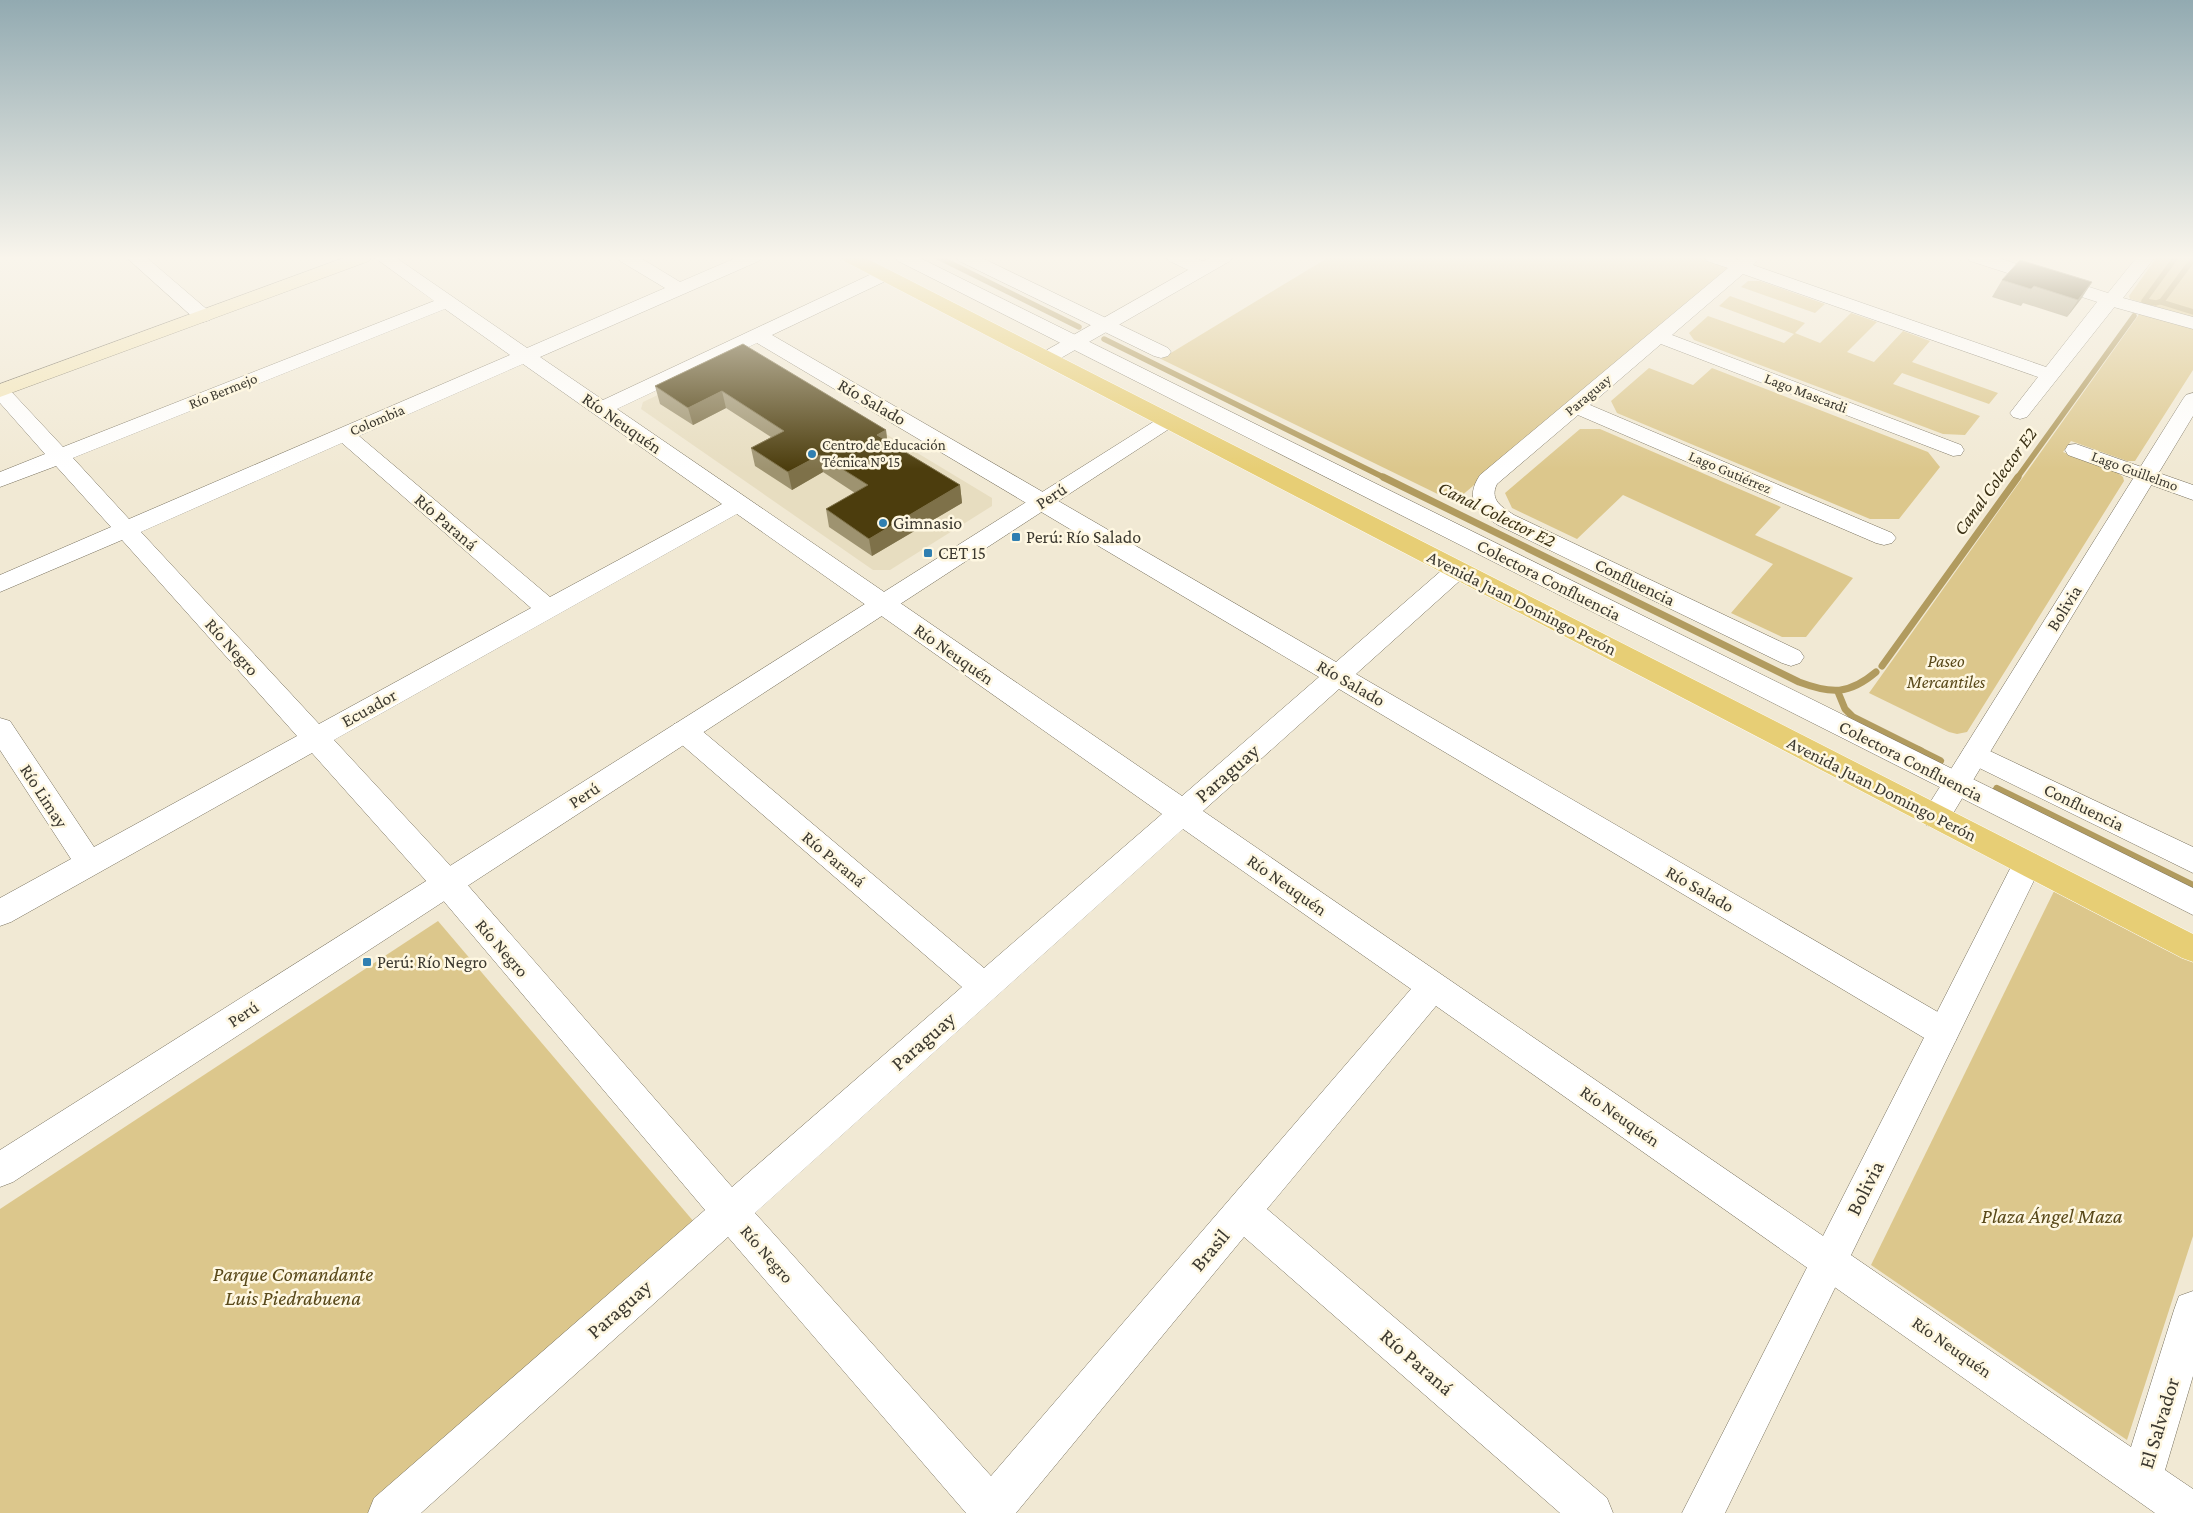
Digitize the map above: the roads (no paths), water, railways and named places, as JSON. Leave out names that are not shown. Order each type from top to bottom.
[{"type":"main road","points":[[0,391],[172,328]]},
{"type":"main road","name":"Avenida Juan Domingo Perón","points":[[987,328],[2193,949]]},
{"type":"street","name":"Río Bermejo","points":[[0,480],[382,328]]},
{"type":"street","name":"Río Neuquén","points":[[484,328],[2191,1513]]},
{"type":"street","name":"Colombia","points":[[0,584],[590,328]]},
{"type":"street","points":[[601,409],[772,328]]},
{"type":"street","name":"Colectora Confluencia","points":[[1045,328],[2193,902]]},
{"type":"street","points":[[1046,358],[1100,328]]},
{"type":"street","points":[[1110,328],[1161,352]]},
{"type":"street","name":"Paraguay","points":[[1484,501],[1483,486],[1488,480],[1668,328]]},
{"type":"street","points":[[1924,328],[2050,374]]},
{"type":"street","points":[[2020,413],[2088,328]]},
{"type":"street","name":"Río Salado","points":[[758,334],[1943,1032]]},
{"type":"street","name":"Lago Mascardi","points":[[1658,336],[1953,450]]},
{"type":"street","name":"Río Negro","points":[[0,391],[447,884],[991,1512]]},
{"type":"street","name":"Bolivia","points":[[1936,817],[2193,400]]},
{"type":"street","name":"Lago Gutiérrez","points":[[1576,406],[1884,538]]},
{"type":"street","name":"Perú","points":[[0,1170],[1168,421]]},
{"type":"street","name":"Río Paraná","points":[[344,434],[548,609]]},
{"type":"street","name":"Lago Guillelmo","points":[[2076,450],[2193,493]]},
{"type":"street","name":"Confluencia","points":[[1484,501],[1488,508],[1506,520],[1791,657]]},
{"type":"street","name":"Ecuador","points":[[0,913],[738,504]]},
{"type":"street","name":"Paraguay","points":[[389,1513],[1458,570]]},
{"type":"street","name":"Río Limay","points":[[0,728],[89,864]]},
{"type":"street","name":"Río Paraná","points":[[684,731],[984,987]]},
{"type":"street","name":"Confluencia","points":[[1974,754],[2193,860]]},
{"type":"street","name":"Bolivia","points":[[1703,1513],[2027,864]]},
{"type":"street","name":"Brasil","points":[[991,1512],[1433,986]]},
{"type":"street","name":"Río Paraná","points":[[1242,1212],[1592,1513]]},
{"type":"street","name":"El Salvador","points":[[2142,1479],[2193,1310]]},
{"type":"waterway","name":"Canal Colector E2","points":[[2017,478],[2126,328]]},
{"type":"waterway","name":"Canal Colector E2","points":[[1104,339],[1385,478]]},
{"type":"waterway","name":"Canal Colector E2","points":[[1383,477],[1799,682],[1821,689],[1839,690],[1857,685],[1876,672]]},
{"type":"waterway","name":"Canal Colector E2","points":[[1882,666],[2018,477]]},
{"type":"waterway","points":[[1838,692],[1845,709],[1853,717],[1921,751]]},
{"type":"waterway","points":[[1918,750],[1940,761]]},
{"type":"waterway","points":[[1997,789],[2193,886]]},
{"type":"place","name":"Centro de Educación Técnica N° 15","points":[[812,454]]},
{"type":"place","name":"Gimnasio","points":[[883,523]]},
{"type":"place","name":"Perú: Río Salado","points":[[1016,537]]},
{"type":"place","name":"CET 15","points":[[928,553]]},
{"type":"place","name":"Perú: Río Negro","points":[[367,962]]},
{"type":"park label","name":"Paseo Mercantiles","points":[[1946,671]]},
{"type":"park label","name":"Plaza Ángel Maza","points":[[2052,1216]]},
{"type":"park label","name":"Parque Comandante Luis Piedrabuena","points":[[293,1286]]}]
